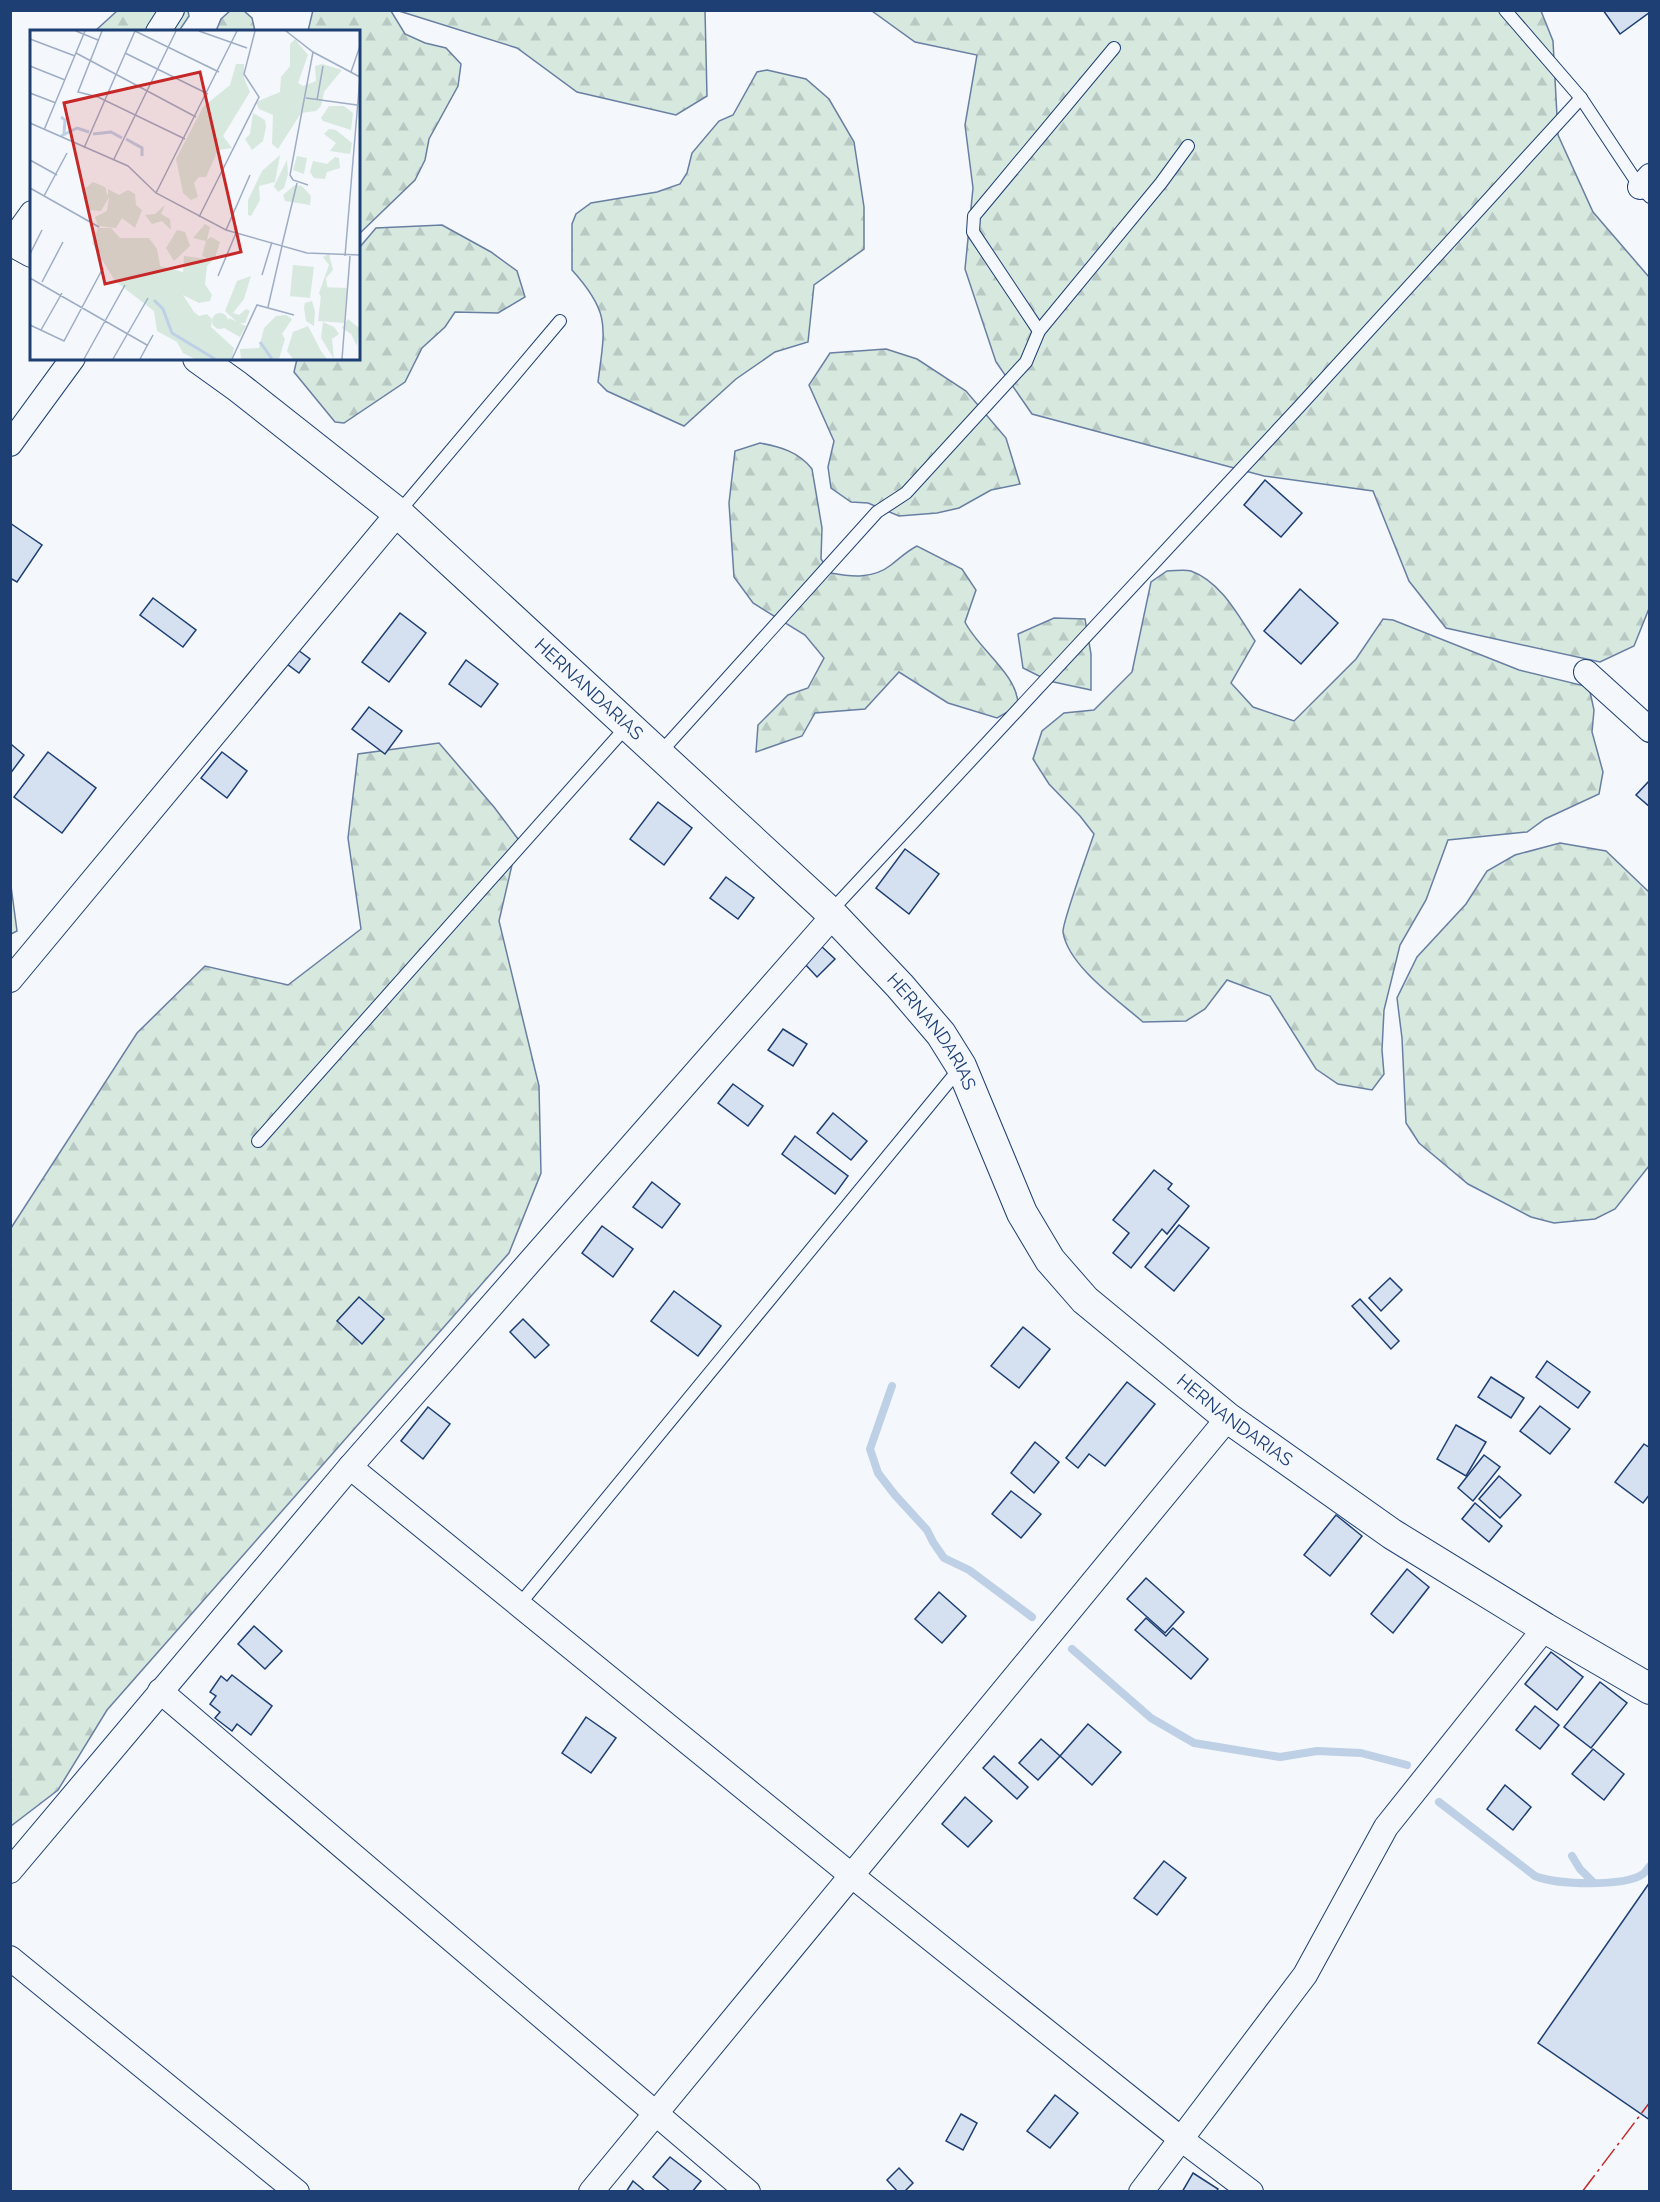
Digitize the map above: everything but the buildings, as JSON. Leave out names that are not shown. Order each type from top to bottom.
[{"type":"street","points":[[159,30],[172,10]]},
{"type":"street","points":[[18,244],[30,217]]},
{"type":"street","points":[[10,444],[72,360]]},
{"type":"street","name":"HERNANDARIAS","points":[[201,360],[398,513],[831,914],[900,986],[941,1034],[961,1066],[1022,1213],[1050,1260],[1085,1300],[1228,1418],[1392,1534],[1650,1689]]},
{"type":"street","points":[[10,980],[398,513]]},
{"type":"street","points":[[1586,672],[1650,730]]},
{"type":"street","points":[[10,1871],[350,1467],[831,914]]},
{"type":"street","points":[[591,2192],[1228,1418]]},
{"type":"street","points":[[350,1467],[851,1875],[1180,2139],[1251,2192]]},
{"type":"street","points":[[1141,2192],[1305,1975],[1386,1827],[1545,1628]]},
{"type":"street","points":[[160,1691],[748,2192]]},
{"type":"street","points":[[10,1958],[297,2192]]},
{"type":"lane","points":[[1505,10],[1581,98],[1646,186]]},
{"type":"lane","points":[[1039,331],[973,232],[974,216],[1114,48]]},
{"type":"lane","points":[[831,914],[1581,98]]},
{"type":"lane","points":[[659,754],[877,512],[906,493],[1026,362],[1039,331],[1161,183],[1188,146]]},
{"type":"lane","points":[[398,513],[560,321]]},
{"type":"lane","points":[[258,1141],[628,725]]},
{"type":"lane","points":[[519,1605],[961,1066]]},
{"type":"green space","points":[[231,10],[244,11],[252,18],[255,30],[216,30],[221,19]]},
{"type":"green space","points":[[313,10],[391,11],[405,34],[425,43],[446,48],[461,64],[458,86],[429,139],[425,160],[415,180],[360,233],[360,30],[308,30]]},
{"type":"green space","points":[[117,11],[188,11],[189,16],[180,30],[96,30]]},
{"type":"green space","points":[[399,11],[705,11],[707,96],[676,115],[577,92],[517,48]]},
{"type":"green space","points":[[872,11],[1541,11],[1553,41],[1558,135],[1593,212],[1649,277],[1650,606],[1634,646],[1600,662],[1446,628],[1409,581],[1373,491],[1264,476],[1032,414],[996,362],[965,269],[973,188],[965,125],[977,55],[915,42]]},
{"type":"green space","points":[[767,70],[806,79],[829,99],[854,142],[864,207],[864,249],[814,285],[808,342],[775,352],[736,379],[684,426],[607,391],[598,382],[602,322],[594,298],[572,270],[572,224],[576,214],[591,203],[657,192],[680,184],[687,173],[692,153],[719,121],[733,115],[757,72]]},
{"type":"green space","points":[[442,225],[491,252],[517,271],[525,297],[498,313],[455,312],[445,327],[422,348],[405,382],[344,423],[335,422],[294,372],[297,360],[360,360],[360,247],[376,228]]},
{"type":"green space","points":[[886,349],[917,359],[966,391],[1006,438],[1020,484],[991,490],[959,508],[937,513],[899,516],[868,503],[851,502],[831,488],[828,467],[834,441],[809,385],[830,353]]},
{"type":"green space","points":[[760,443],[789,451],[801,458],[812,469],[822,528],[821,559],[831,573],[854,576],[877,573],[917,546],[962,569],[976,590],[965,622],[1012,684],[1017,695],[1018,706],[997,718],[948,703],[899,672],[865,709],[815,713],[802,736],[756,752],[758,725],[788,695],[808,688],[824,658],[805,635],[753,603],[734,577],[729,503],[735,451]]},
{"type":"green space","points":[[1188,570],[1202,576],[1228,600],[1255,641],[1231,683],[1253,707],[1294,721],[1356,659],[1383,619],[1393,620],[1519,670],[1589,687],[1594,710],[1592,732],[1603,772],[1599,794],[1545,819],[1527,832],[1448,840],[1426,900],[1400,945],[1384,1010],[1382,1050],[1384,1074],[1372,1090],[1338,1084],[1316,1069],[1270,996],[1227,980],[1205,1009],[1186,1021],[1143,1022],[1084,970],[1067,945],[1063,932],[1064,926],[1094,834],[1049,784],[1033,759],[1042,731],[1064,713],[1094,710],[1132,672],[1151,582],[1167,571]]},
{"type":"green space","points":[[1054,618],[1085,619],[1091,654],[1091,690],[1049,681],[1023,668],[1018,634]]},
{"type":"green space","points":[[439,743],[494,807],[518,839],[499,921],[539,1086],[541,1173],[509,1253],[107,1710],[58,1790],[11,1826],[11,1228],[137,1033],[205,966],[288,985],[361,929],[348,838],[358,754]]},
{"type":"green space","points":[[1560,843],[1606,851],[1649,892],[1649,1166],[1615,1209],[1595,1219],[1554,1223],[1531,1217],[1468,1184],[1419,1143],[1406,1123],[1402,1038],[1397,998],[1417,957],[1466,904],[1487,871],[1515,855]]},
{"type":"green space","points":[[10,886],[17,931],[11,934]]},
{"type":"waterway","points":[[892,1386],[870,1449],[878,1473],[927,1530],[944,1558],[969,1570],[1032,1617]]},
{"type":"waterway","points":[[1072,1649],[1151,1718],[1194,1743],[1280,1757],[1317,1751],[1361,1753],[1407,1765]]},
{"type":"waterway","points":[[1439,1802],[1535,1876],[1573,1883],[1606,1883],[1634,1878],[1643,1874],[1650,1866]]},
{"type":"waterway","points":[[1572,1856],[1580,1869],[1593,1882]]},
{"type":"power","points":[[1582,2192],[1650,2102]]}]
